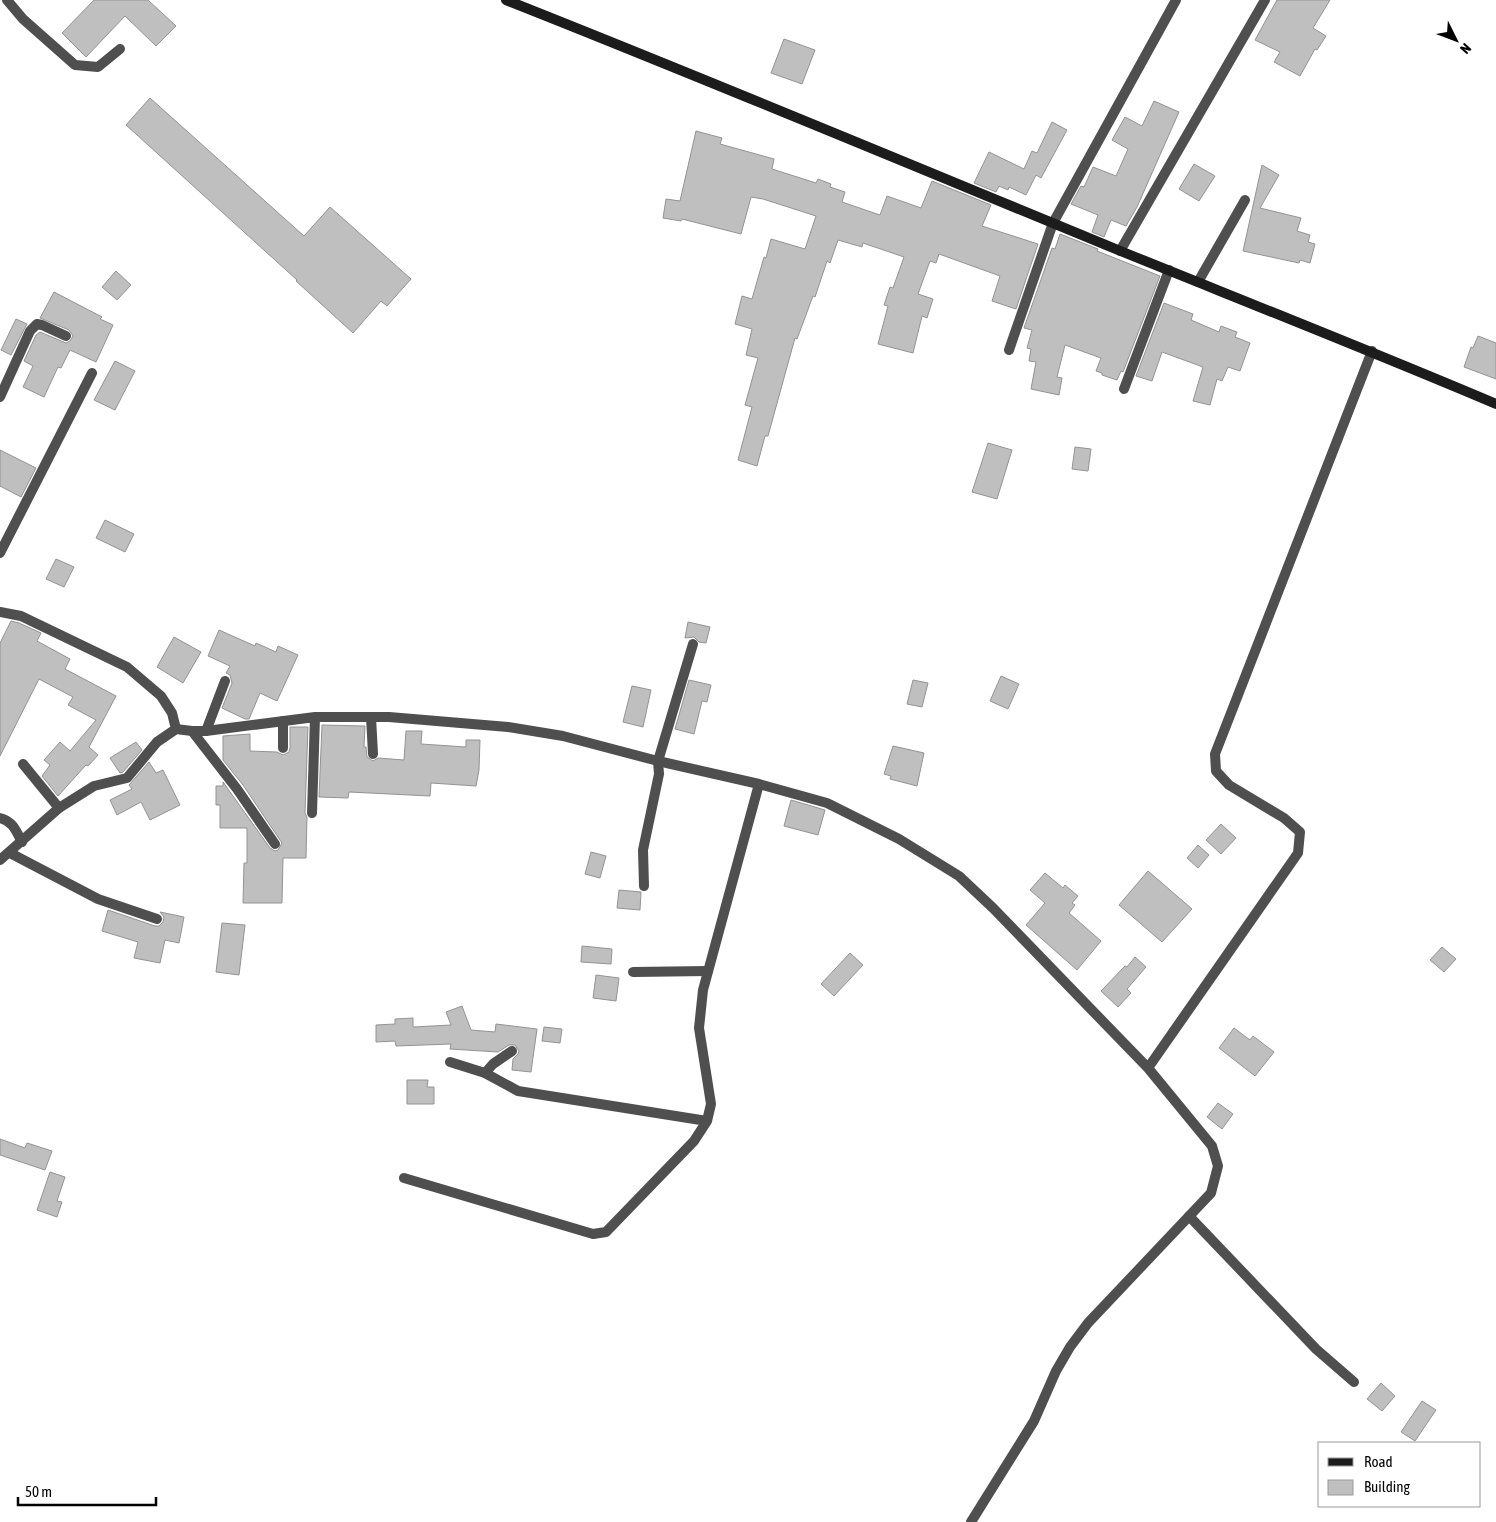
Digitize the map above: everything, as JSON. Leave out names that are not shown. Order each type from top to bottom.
[{"type":"street","points":[[7,0],[23,19],[75,65],[98,67],[120,49]]},
{"type":"street","points":[[506,0],[1120,251],[1372,351],[1496,404]]},
{"type":"street","points":[[1009,350],[1053,223],[1176,0]]},
{"type":"street","points":[[1120,251],[1265,0]]},
{"type":"street","points":[[1198,282],[1245,200]]},
{"type":"street","points":[[1124,389],[1169,270]]},
{"type":"street","points":[[0,397],[30,331],[37,324],[66,336]]},
{"type":"street","points":[[1148,1068],[1298,853],[1300,832],[1284,818],[1229,785],[1216,771],[1215,754],[1372,351]]},
{"type":"street","points":[[0,553],[92,373]]},
{"type":"street","points":[[0,612],[21,616],[127,667],[161,696],[172,713],[176,729]]},
{"type":"street","points":[[644,886],[643,850],[658,774],[658,761],[693,644]]},
{"type":"street","points":[[206,731],[225,681]]},
{"type":"street","points":[[312,813],[315,717]]},
{"type":"street","points":[[0,860],[59,808],[94,786],[120,782],[127,778],[157,742],[176,729],[206,731],[315,717],[370,717],[508,727],[563,736],[658,761],[759,784],[827,803],[900,838],[959,876],[993,908],[1148,1068],[1212,1146],[1218,1166],[1210,1193],[1088,1324],[1070,1347],[1056,1371],[1034,1421],[971,1522]]},
{"type":"street","points":[[370,717],[373,754]]},
{"type":"street","points":[[283,721],[283,748]]},
{"type":"street","points":[[192,731],[237,789],[275,844]]},
{"type":"street","points":[[23,764],[59,808]]},
{"type":"street","points":[[404,1178],[593,1234],[606,1232],[694,1141],[708,1121],[711,1104],[699,1028],[703,990],[759,784]]},
{"type":"street","points":[[0,818],[12,824],[22,842]]},
{"type":"street","points":[[10,853],[98,899],[157,919]]},
{"type":"street","points":[[633,972],[708,971]]},
{"type":"street","points":[[485,1073],[493,1064],[512,1051]]},
{"type":"street","points":[[450,1062],[485,1073],[518,1091],[708,1121]]},
{"type":"street","points":[[1189,1216],[1316,1349],[1354,1382]]},
{"type":"building","points":[[94,0],[148,0],[176,26],[156,46],[125,16],[86,57],[62,33]]},
{"type":"building","points":[[1277,0],[1330,0],[1313,28],[1326,36],[1317,50],[1315,49],[1300,76],[1274,62],[1280,52],[1255,40]]},
{"type":"building","points":[[784,39],[815,50],[802,84],[771,73]]},
{"type":"building","points":[[150,98],[304,236],[330,207],[411,279],[387,306],[381,301],[353,333],[126,125]]},
{"type":"building","points":[[1154,101],[1179,112],[1137,207],[1126,226],[1111,220],[1104,237],[1092,232],[1098,215],[1071,204],[1081,186],[1084,187],[1093,167],[1116,176],[1128,149],[1112,140],[1125,117],[1142,126]]},
{"type":"building","points":[[1052,122],[1067,130],[1041,178],[1036,175],[1026,195],[1009,187],[1008,190],[999,186],[996,192],[974,183],[989,152],[1024,169],[1032,151],[1037,153]]},
{"type":"building","points":[[696,131],[722,138],[720,144],[774,159],[772,169],[816,183],[818,179],[831,184],[830,187],[845,192],[842,202],[880,215],[887,196],[921,208],[932,181],[991,205],[982,226],[1038,244],[1016,309],[992,301],[1000,276],[939,254],[936,263],[930,261],[918,294],[933,299],[927,318],[922,316],[913,353],[878,344],[888,306],[884,305],[890,287],[893,288],[904,257],[863,243],[862,247],[838,240],[830,263],[827,261],[815,297],[813,296],[797,339],[795,338],[768,436],[765,436],[757,466],[738,460],[752,407],[745,405],[758,358],[746,355],[752,329],[735,324],[742,296],[752,299],[771,239],[805,249],[816,216],[751,197],[741,234],[682,219],[681,221],[663,218],[666,199],[680,201]]},
{"type":"building","points":[[1194,164],[1215,176],[1199,201],[1179,189]]},
{"type":"building","points":[[1262,165],[1279,175],[1260,208],[1301,218],[1297,231],[1310,235],[1308,242],[1315,244],[1310,263],[1300,260],[1299,263],[1243,251]]},
{"type":"building","points":[[1060,234],[1160,276],[1123,372],[1121,371],[1117,380],[1096,371],[1101,358],[1065,345],[1057,377],[1062,378],[1059,395],[1031,389],[1036,362],[1029,361],[1031,349],[1027,348],[1032,330],[1024,328],[1052,248],[1055,249]]},
{"type":"building","points":[[116,271],[131,285],[117,300],[102,287]]},
{"type":"building","points":[[54,292],[102,317],[100,319],[113,325],[96,362],[70,350],[61,368],[58,367],[44,397],[23,387],[33,366],[24,361],[36,335],[40,332],[66,343],[73,336],[69,330],[40,318]]},
{"type":"building","points":[[1164,303],[1193,314],[1191,320],[1219,332],[1221,326],[1237,332],[1235,337],[1250,343],[1240,371],[1228,367],[1222,381],[1217,379],[1210,405],[1193,401],[1203,367],[1162,352],[1152,381],[1136,376]]},
{"type":"building","points":[[16,319],[27,324],[11,355],[1,350]]},
{"type":"building","points":[[1478,336],[1496,343],[1496,379],[1464,367],[1471,347],[1473,348]]},
{"type":"building","points":[[115,361],[135,371],[115,410],[94,400]]},
{"type":"building","points":[[988,443],[1012,450],[997,499],[972,492]]},
{"type":"building","points":[[1075,447],[1091,449],[1088,471],[1072,469]]},
{"type":"building","points":[[0,450],[36,468],[21,497],[0,486]]},
{"type":"building","points":[[105,520],[134,534],[125,552],[96,538]]},
{"type":"building","points":[[56,559],[74,567],[64,587],[46,579]]},
{"type":"building","points":[[11,621],[41,633],[37,641],[70,659],[65,669],[116,696],[89,747],[98,755],[88,766],[86,765],[58,796],[42,776],[50,765],[44,760],[60,742],[70,751],[96,720],[68,705],[73,697],[39,679],[0,756],[0,643]]},
{"type":"building","points":[[688,622],[710,627],[706,643],[699,642],[694,637],[685,638]]},
{"type":"building","points":[[219,630],[255,646],[256,643],[276,652],[278,646],[298,655],[277,701],[260,693],[249,719],[245,719],[222,708],[232,683],[230,675],[226,673],[230,666],[208,656]]},
{"type":"building","points":[[174,637],[201,652],[183,683],[157,667]]},
{"type":"building","points":[[1001,676],[1019,684],[1008,709],[990,701]]},
{"type":"building","points":[[689,680],[711,685],[707,702],[702,701],[694,734],[675,729]]},
{"type":"building","points":[[913,680],[928,683],[922,707],[907,704]]},
{"type":"building","points":[[632,686],[651,690],[643,727],[623,722]]},
{"type":"building","points":[[322,725],[365,726],[364,747],[366,747],[367,757],[373,761],[378,758],[404,760],[406,731],[422,731],[421,744],[466,747],[466,740],[480,740],[479,770],[476,786],[431,783],[430,796],[349,792],[348,798],[319,797]]},
{"type":"building","points":[[290,727],[308,727],[305,813],[307,817],[306,858],[283,858],[282,903],[243,903],[244,863],[247,863],[247,828],[220,828],[220,805],[216,805],[216,786],[223,786],[223,782],[270,848],[275,851],[278,850],[282,843],[243,785],[223,760],[223,736],[250,734],[250,751],[277,752],[283,755],[289,752],[290,748]]},
{"type":"building","points":[[136,742],[142,750],[120,773],[110,758]]},
{"type":"building","points":[[893,746],[924,753],[917,786],[890,779],[891,776],[884,774]]},
{"type":"building","points":[[149,762],[156,773],[163,770],[180,805],[150,820],[141,802],[117,815],[110,800],[132,789],[129,785]]},
{"type":"building","points":[[791,800],[825,810],[818,835],[784,826]]},
{"type":"building","points":[[1221,824],[1236,838],[1221,854],[1206,840]]},
{"type":"building","points":[[1198,845],[1209,855],[1198,868],[1187,858]]},
{"type":"building","points":[[591,852],[606,856],[600,878],[585,874]]},
{"type":"building","points":[[1148,871],[1192,909],[1162,942],[1119,905]]},
{"type":"building","points":[[1045,873],[1063,888],[1065,885],[1078,896],[1072,903],[1075,905],[1069,913],[1101,941],[1077,970],[1026,925],[1045,903],[1030,890]]},
{"type":"building","points":[[619,890],[641,892],[640,910],[617,908]]},
{"type":"building","points":[[108,910],[155,926],[159,926],[163,922],[164,917],[160,912],[184,917],[179,943],[165,940],[160,963],[134,958],[138,942],[102,931]]},
{"type":"building","points":[[222,923],[245,925],[239,975],[216,972]]},
{"type":"building","points":[[582,946],[612,949],[611,964],[581,962]]},
{"type":"building","points":[[1442,947],[1456,959],[1444,972],[1430,960]]},
{"type":"building","points":[[850,953],[863,965],[834,996],[821,984]]},
{"type":"building","points":[[1135,957],[1146,967],[1127,989],[1131,993],[1118,1007],[1101,991]]},
{"type":"building","points":[[596,975],[619,978],[616,1001],[593,998]]},
{"type":"building","points":[[462,1006],[471,1030],[495,1032],[496,1024],[537,1029],[531,1072],[512,1070],[513,1059],[519,1051],[515,1045],[509,1045],[498,1052],[450,1049],[451,1044],[396,1046],[395,1041],[376,1042],[376,1025],[395,1024],[395,1019],[413,1018],[413,1027],[451,1025],[446,1012]]},
{"type":"building","points":[[544,1027],[562,1029],[560,1043],[542,1041]]},
{"type":"building","points":[[1234,1028],[1250,1040],[1253,1036],[1274,1052],[1255,1076],[1219,1048]]},
{"type":"building","points":[[407,1080],[428,1080],[427,1087],[434,1087],[434,1104],[407,1104]]},
{"type":"building","points":[[1218,1103],[1233,1114],[1222,1129],[1207,1117]]},
{"type":"building","points":[[0,1139],[25,1148],[27,1143],[52,1151],[45,1170],[0,1155]]},
{"type":"building","points":[[50,1172],[65,1177],[57,1201],[62,1202],[57,1217],[37,1210]]},
{"type":"building","points":[[1381,1383],[1395,1396],[1382,1411],[1367,1399]]},
{"type":"building","points":[[1422,1401],[1436,1410],[1415,1441],[1401,1432]]}]
